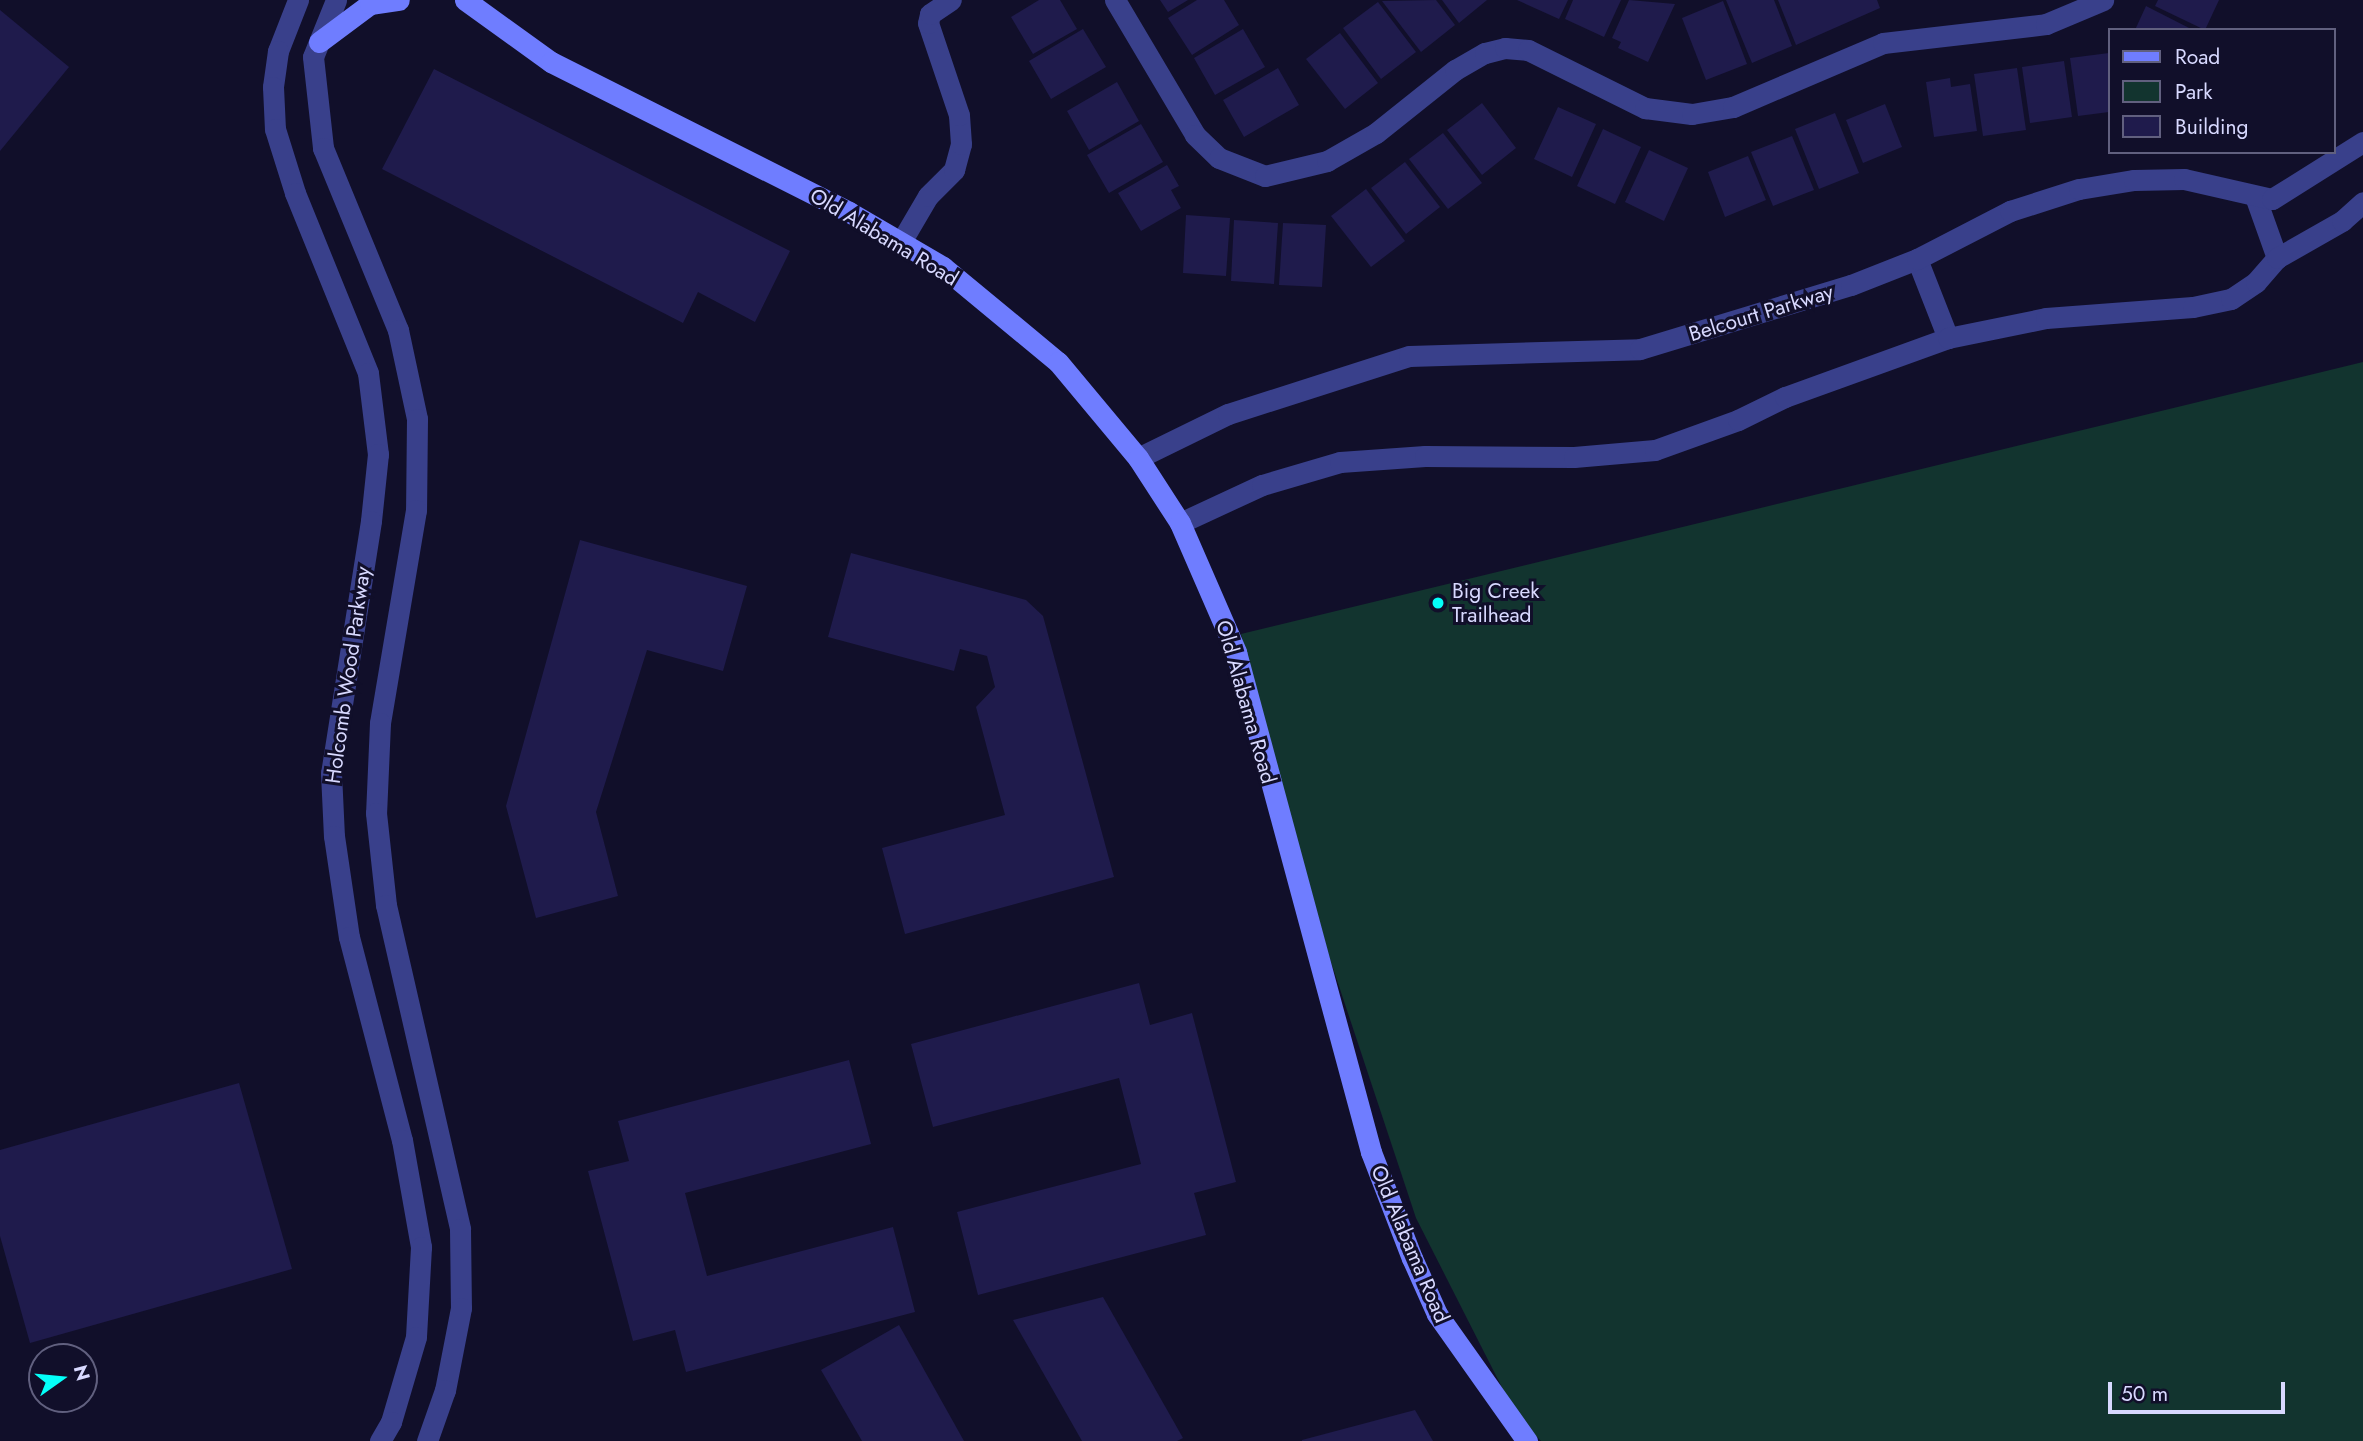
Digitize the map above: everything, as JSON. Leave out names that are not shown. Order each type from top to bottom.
[{"type":"main road","points":[[319,42],[370,4],[399,0]]},
{"type":"main road","name":"Old Alabama Road","points":[[465,0],[551,62],[901,242],[943,267],[1058,362],[1138,458],[1180,523],[1236,652],[1371,1152],[1437,1314],[1527,1441]]},
{"type":"street","name":"Holcomb Wood Parkway","points":[[298,0],[278,51],[273,87],[275,129],[295,192],[368,373],[378,454],[371,521],[331,773],[334,836],[349,937],[402,1140],[421,1247],[416,1337],[391,1422],[380,1441]]},
{"type":"street","name":"Holcomb Wood Parkway","points":[[336,0],[313,57],[315,102],[323,148],[398,330],[417,419],[416,510],[380,723],[376,813],[386,905],[460,1229],[461,1308],[445,1390],[426,1441]]},
{"type":"street","points":[[901,242],[928,196],[954,170],[961,144],[959,116],[929,23],[930,14],[951,0]]},
{"type":"street","points":[[1115,0],[1195,135],[1219,158],[1265,176],[1327,161],[1376,133],[1455,71],[1485,53],[1506,48],[1528,50],[1645,108],[1692,114],[1733,107],[1883,43],[2046,24],[2103,0]]},
{"type":"street","name":"Belcourt Parkway","points":[[1138,458],[1239,410],[1409,356],[1640,349],[1851,285],[1917,259],[2010,211],[2079,189],[2134,180],[2184,179],[2256,199],[2272,199],[2292,190],[2363,142]]},
{"type":"street","points":[[2256,199],[2277,258]]},
{"type":"street","points":[[1180,523],[1262,485],[1340,462],[1425,456],[1574,457],[1655,450],[1738,420],[1785,397],[1948,338],[2046,317],[2193,307],[2231,299],[2256,282],[2277,258],[2342,221],[2363,202]]},
{"type":"street","points":[[1917,259],[1948,338]]},
{"type":"green space","points":[[2363,362],[2363,1441],[1541,1441],[1516,1415],[1416,1218],[1329,956],[1241,634]]},
{"type":"building","points":[[1039,0],[1060,0],[1077,29],[1033,54],[1011,17]]},
{"type":"building","points":[[1160,0],[1188,0],[1168,12]]},
{"type":"building","points":[[1197,0],[1224,0],[1239,25],[1192,55],[1168,18]]},
{"type":"building","points":[[1436,0],[1455,25],[1421,52],[1382,1]]},
{"type":"building","points":[[1442,0],[1487,0],[1459,23]]},
{"type":"building","points":[[1517,0],[1568,0],[1559,19]]},
{"type":"building","points":[[1573,0],[1621,0],[1604,37],[1565,19]]},
{"type":"building","points":[[1629,0],[1675,4],[1648,62],[1618,48],[1621,42],[1612,38]]},
{"type":"building","points":[[1726,0],[1774,0],[1792,46],[1752,63]]},
{"type":"building","points":[[1778,0],[1877,0],[1880,8],[1796,45]]},
{"type":"building","points":[[2158,0],[2219,0],[2206,28],[2155,6]]},
{"type":"building","points":[[1723,1],[1747,64],[1706,80],[1682,18]]},
{"type":"building","points":[[1378,2],[1416,52],[1381,79],[1343,28]]},
{"type":"building","points":[[2146,6],[2189,28],[2136,28]]},
{"type":"building","points":[[0,10],[69,67],[0,151]]},
{"type":"building","points":[[1083,29],[1106,67],[1051,99],[1029,61]]},
{"type":"building","points":[[1243,29],[1265,67],[1215,95],[1194,58]]},
{"type":"building","points":[[1340,33],[1378,83],[1345,109],[1306,59]]},
{"type":"building","points":[[2108,53],[2108,112],[2078,116],[2070,58]]},
{"type":"building","points":[[2064,61],[2072,117],[2030,123],[2022,67]]},
{"type":"building","points":[[1278,68],[1299,105],[1244,137],[1223,100]]},
{"type":"building","points":[[2017,68],[2026,130],[1983,136],[1974,74]]},
{"type":"building","points":[[434,69],[790,251],[755,322],[698,292],[683,323],[382,169]]},
{"type":"building","points":[[1950,78],[1951,87],[1970,84],[1977,131],[1934,137],[1926,82]]},
{"type":"building","points":[[1117,82],[1139,121],[1089,150],[1067,111]]},
{"type":"building","points":[[1482,103],[1516,148],[1482,175],[1447,130]]},
{"type":"building","points":[[1885,104],[1902,147],[1863,163],[1846,120]]},
{"type":"building","points":[[1558,107],[1596,124],[1572,177],[1534,159]]},
{"type":"building","points":[[1835,113],[1859,173],[1819,189],[1795,129]]},
{"type":"building","points":[[1141,124],[1163,162],[1109,193],[1087,155]]},
{"type":"building","points":[[1603,129],[1641,147],[1615,204],[1577,186]]},
{"type":"building","points":[[1443,133],[1482,183],[1448,209],[1409,159]]},
{"type":"building","points":[[1792,136],[1814,190],[1773,206],[1751,152]]},
{"type":"building","points":[[1649,150],[1688,168],[1664,221],[1625,202]]},
{"type":"building","points":[[1748,156],[1766,200],[1725,217],[1708,172]]},
{"type":"building","points":[[1405,162],[1440,207],[1406,234],[1371,188]]},
{"type":"building","points":[[1167,165],[1179,186],[1171,190],[1181,208],[1141,231],[1118,193]]},
{"type":"building","points":[[1366,189],[1405,241],[1371,267],[1331,216]]},
{"type":"building","points":[[1186,215],[1230,218],[1226,276],[1183,273]]},
{"type":"building","points":[[1234,220],[1278,223],[1274,284],[1231,281]]},
{"type":"building","points":[[1283,223],[1326,225],[1322,287],[1279,285]]},
{"type":"building","points":[[580,540],[747,586],[723,671],[647,650],[596,812],[618,896],[536,918],[506,806]]},
{"type":"building","points":[[851,553],[1026,600],[1043,616],[1114,877],[905,934],[882,848],[1005,815],[976,707],[995,687],[987,656],[960,649],[954,671],[828,637]]},
{"type":"building","points":[[1139,983],[1150,1025],[1192,1013],[1236,1182],[1194,1193],[1206,1235],[978,1295],[957,1212],[1141,1164],[1119,1078],[933,1127],[911,1044]]},
{"type":"building","points":[[849,1060],[871,1144],[685,1193],[707,1276],[893,1227],[915,1312],[686,1372],[675,1330],[633,1341],[588,1171],[629,1161],[618,1121]]},
{"type":"building","points":[[239,1083],[292,1269],[30,1343],[0,1236],[0,1150]]},
{"type":"building","points":[[1103,1297],[1183,1438],[1177,1441],[1082,1441],[1013,1320]]},
{"type":"building","points":[[899,1325],[964,1441],[862,1441],[821,1370]]},
{"type":"building","points":[[1415,1410],[1433,1441],[1302,1441],[1302,1440]]},
{"type":"place","name":"Big Creek Trailhead","points":[[1438,603]]}]
